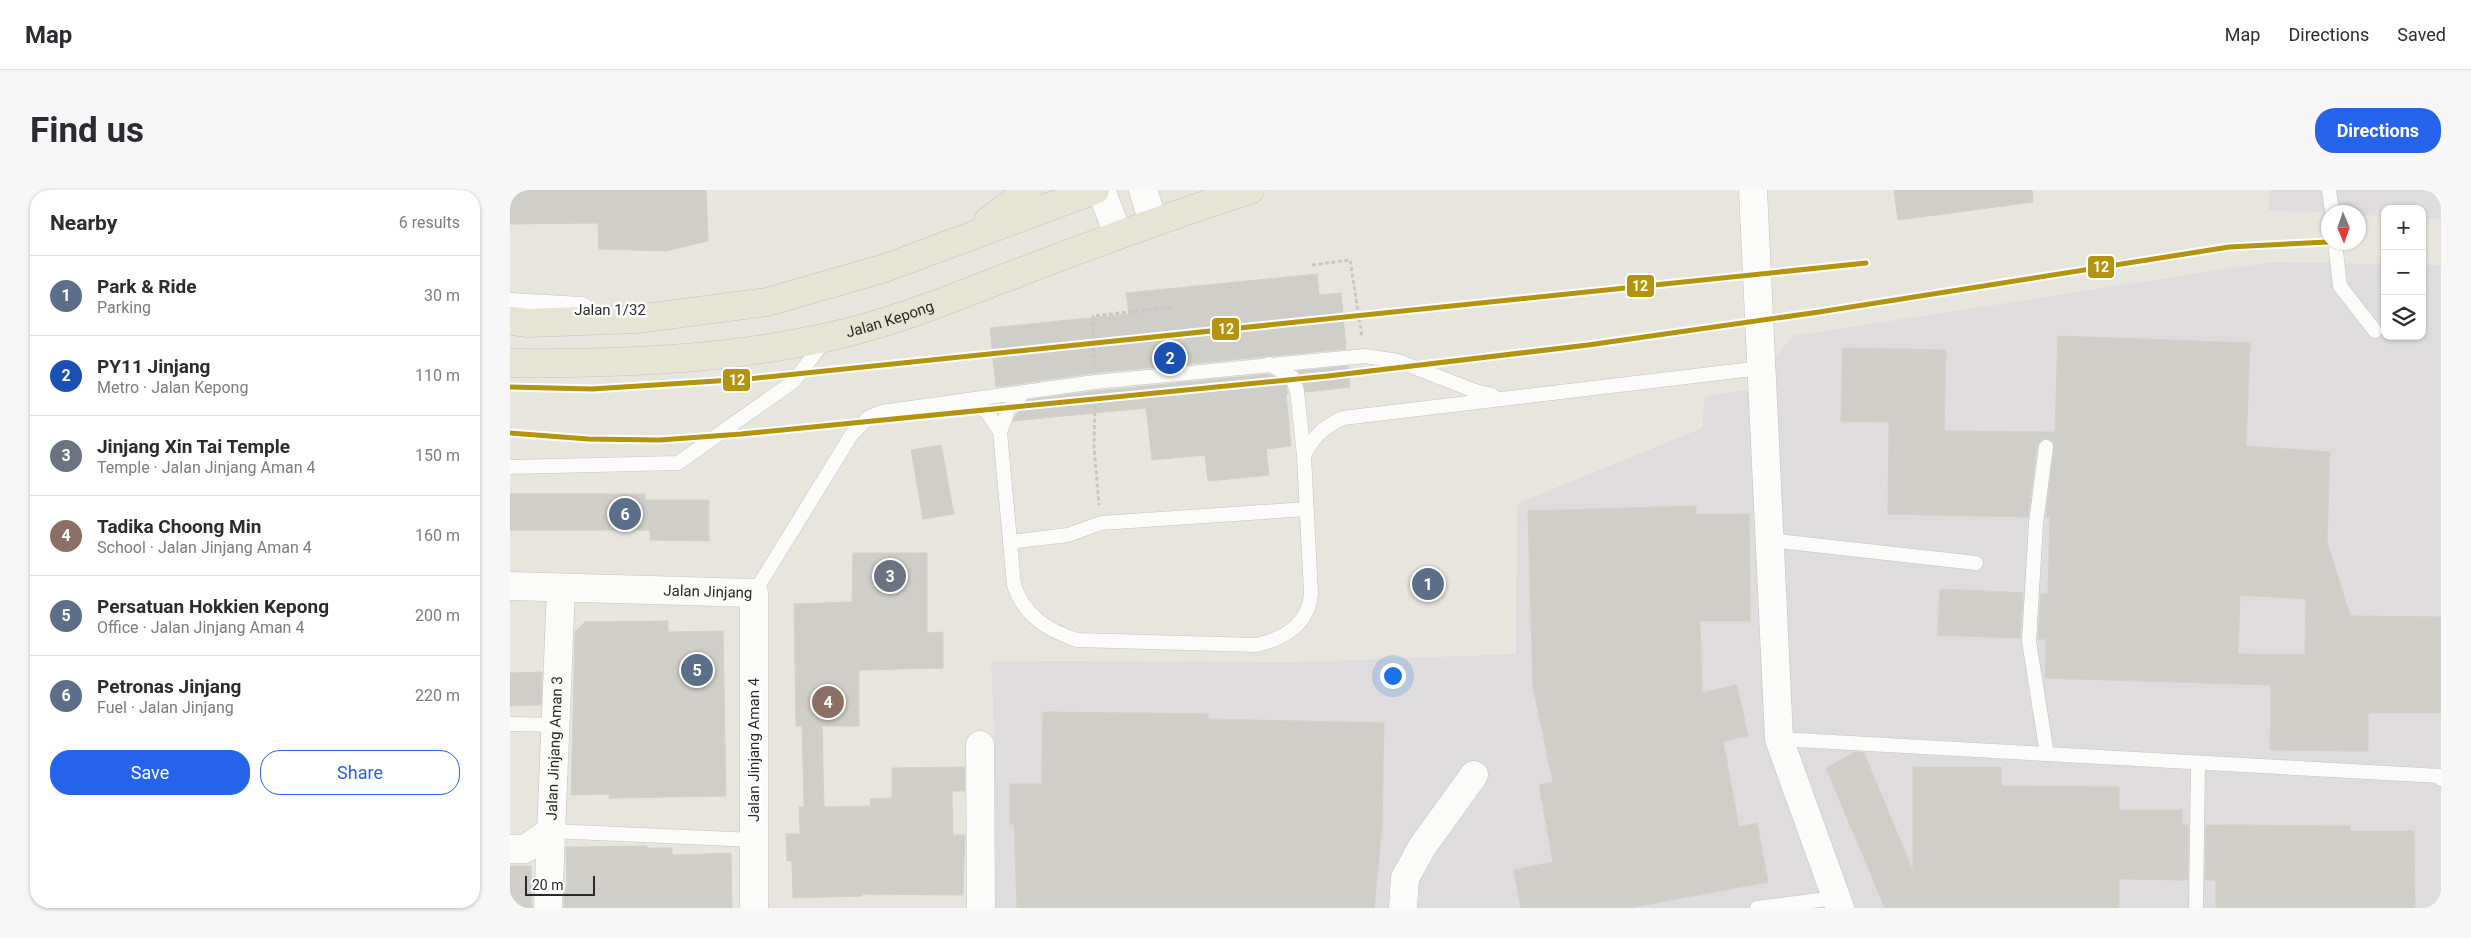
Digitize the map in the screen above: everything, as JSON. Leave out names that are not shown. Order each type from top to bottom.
[{"type":"main road","points":[[962,240],[1028,190]]},
{"type":"main road","points":[[510,321],[529,323],[637,319],[710,310],[783,297],[886,268],[1095,190]]},
{"type":"main road","name":"Jalan Kepong","points":[[510,363],[570,364],[682,359],[827,338],[944,300],[1118,234],[1250,190]]},
{"type":"street","points":[[1101,190],[1118,234]]},
{"type":"street","points":[[1143,190],[1153,222]]},
{"type":"street","points":[[1753,190],[1753,375],[1769,540],[1779,739],[1837,903]]},
{"type":"street","name":"Jalan 1/32","points":[[510,307],[569,311],[710,310]]},
{"type":"street","name":"Jalan Jinjang","points":[[510,586],[754,592]]},
{"type":"street","name":"Jalan Jinjang Aman 3","points":[[548,908],[561,588]]},
{"type":"street","name":"Jalan Jinjang Aman 4","points":[[754,592],[754,908]]},
{"type":"street","points":[[980,745],[981,908]]},
{"type":"street","points":[[1403,908],[1405,878],[1422,847],[1474,775]]},
{"type":"street","points":[[510,849],[525,849],[551,831]]},
{"type":"lane","points":[[2329,190],[2331,205]]},
{"type":"lane","points":[[2336,250],[2340,286],[2375,330]]},
{"type":"lane","points":[[510,467],[678,463],[794,381],[827,338]]},
{"type":"lane","points":[[968,400],[1022,394],[1095,382],[1366,356],[1398,361],[1475,391],[1503,397]]},
{"type":"lane","points":[[1022,394],[1008,410],[1000,432],[1014,585],[1019,600],[1051,631],[1077,640],[1256,645],[1275,641],[1290,632],[1308,608],[1311,592],[1304,456],[1297,391],[1292,377],[1268,364]]},
{"type":"lane","points":[[1304,456],[1311,441],[1320,430],[1343,418],[1503,397],[1753,375]]},
{"type":"lane","points":[[968,400],[987,412],[1000,432]]},
{"type":"lane","name":"Jalan Jinjang","points":[[754,592],[852,434],[869,417],[895,409],[968,400]]},
{"type":"lane","points":[[2046,447],[2036,523],[2029,641],[2047,754]]},
{"type":"lane","points":[[1010,542],[1068,535],[1100,523],[1307,509]]},
{"type":"lane","points":[[1769,540],[1976,563]]},
{"type":"lane","points":[[510,724],[556,726]]},
{"type":"lane","points":[[1779,739],[2440,776],[2441,779]]},
{"type":"lane","points":[[2196,908],[2198,763]]},
{"type":"lane","points":[[551,831],[754,840]]},
{"type":"lane","points":[[1757,908],[1837,903]]},
{"type":"path","points":[[1312,265],[1350,260],[1366,356]]},
{"type":"path","points":[[1100,523],[1094,447],[1093,316],[1174,307]]},
{"type":"shaded area","points":[[2270,190],[2441,190],[2441,219],[2426,218],[2426,205],[2381,205],[2381,216],[2366,215],[2366,205],[2321,205],[2321,212],[2268,211]]},
{"type":"shaded area","points":[[2271,262],[2381,264],[2381,340],[2426,340],[2426,265],[2441,265],[2441,908],[996,908],[994,723],[991,661],[1299,662],[1516,654],[1517,504],[1702,428],[1705,396],[1747,390],[1793,336]]},
{"type":"building","points":[[510,190],[706,190],[708,241],[666,251],[599,249],[598,223],[510,224]]},
{"type":"building","points":[[1894,190],[2032,190],[2033,202],[1898,220]]},
{"type":"building","points":[[1317,274],[1319,295],[1341,293],[1346,349],[1094,373],[996,387],[990,328],[1129,314],[1126,293]]},
{"type":"building","points":[[2058,336],[2250,343],[2246,446],[2330,452],[2327,542],[2350,616],[2441,617],[2441,713],[2368,713],[2368,751],[2270,750],[2271,685],[2045,678],[2046,639],[2038,639],[2041,594],[2048,594],[2050,517],[2046,517],[2054,443],[2048,438],[2043,439],[2037,445],[2028,517],[1888,514],[1889,422],[1841,421],[1843,348],[1946,350],[1944,431],[2055,432]],"holes":[[[2240,595],[2306,599],[2305,655],[2238,654]]]},
{"type":"building","points":[[1348,366],[1350,387],[1306,392],[1298,371]]},
{"type":"building","points":[[1269,374],[1285,383],[1288,393],[1286,394],[1291,446],[1266,449],[1269,475],[1208,481],[1205,455],[1152,460],[1146,408],[1013,421],[1028,400],[1096,391]]},
{"type":"building","points":[[941,445],[954,514],[923,519],[911,450]]},
{"type":"building","points":[[510,494],[645,494],[645,500],[709,500],[709,541],[650,540],[650,530],[510,530]]},
{"type":"building","points":[[1696,506],[1696,515],[1749,514],[1750,621],[1700,621],[1702,693],[1737,685],[1748,736],[1723,741],[1739,827],[1757,823],[1768,882],[1628,908],[1521,908],[1514,870],[1553,862],[1539,785],[1553,782],[1533,687],[1528,511]]},
{"type":"building","points":[[853,553],[927,553],[927,633],[943,632],[943,668],[859,670],[859,726],[822,726],[824,807],[871,806],[870,799],[892,798],[892,768],[965,767],[965,791],[952,791],[953,835],[965,835],[963,895],[862,894],[862,896],[793,898],[792,861],[787,861],[786,834],[800,834],[799,807],[804,807],[802,726],[796,726],[794,604],[852,602]]},
{"type":"building","points":[[1940,589],[2023,593],[2020,638],[1938,635]]},
{"type":"building","points":[[668,621],[668,632],[723,631],[726,796],[609,798],[609,794],[571,795],[575,632],[585,622]]},
{"type":"building","points":[[542,672],[541,705],[510,706],[510,673]]},
{"type":"building","points":[[1043,712],[1208,714],[1208,719],[1384,723],[1382,827],[1374,908],[1017,908],[1014,824],[1010,824],[1010,784],[1042,784]]},
{"type":"building","points":[[1856,752],[1864,753],[1913,871],[1913,767],[2001,767],[2002,786],[2119,787],[2119,810],[2182,810],[2182,825],[2188,825],[2188,880],[2119,879],[2119,908],[1885,908],[1826,768]]},
{"type":"building","points":[[2206,825],[2350,826],[2350,831],[2414,831],[2415,908],[2216,908],[2216,880],[2205,880]]},
{"type":"building","points":[[647,846],[647,848],[672,848],[672,855],[731,853],[732,908],[564,908],[564,887],[567,887],[566,847]]},
{"type":"building","points":[[510,866],[531,866],[532,908],[510,908]]},
{"type":"transit line","name":"12","points":[[510,433],[588,439],[660,440],[741,434],[1328,376],[1588,345],[1819,312],[2229,247],[2321,242]]},
{"type":"transit line","name":"12","points":[[510,387],[592,389],[748,379],[1866,263]]},
{"type":"place","name":"PY11 Jinjang","points":[[1170,358]]},
{"type":"place","name":"Petronas Jinjang","points":[[625,514]]},
{"type":"place","name":"Jinjang Xin Tai Temple","points":[[890,576]]},
{"type":"place","name":"Park & Ride","points":[[1428,584]]},
{"type":"place","name":"Persatuan Hokkien Kepong","points":[[697,670]]},
{"type":"place","name":"Tadika Choong Min","points":[[828,702]]}]
